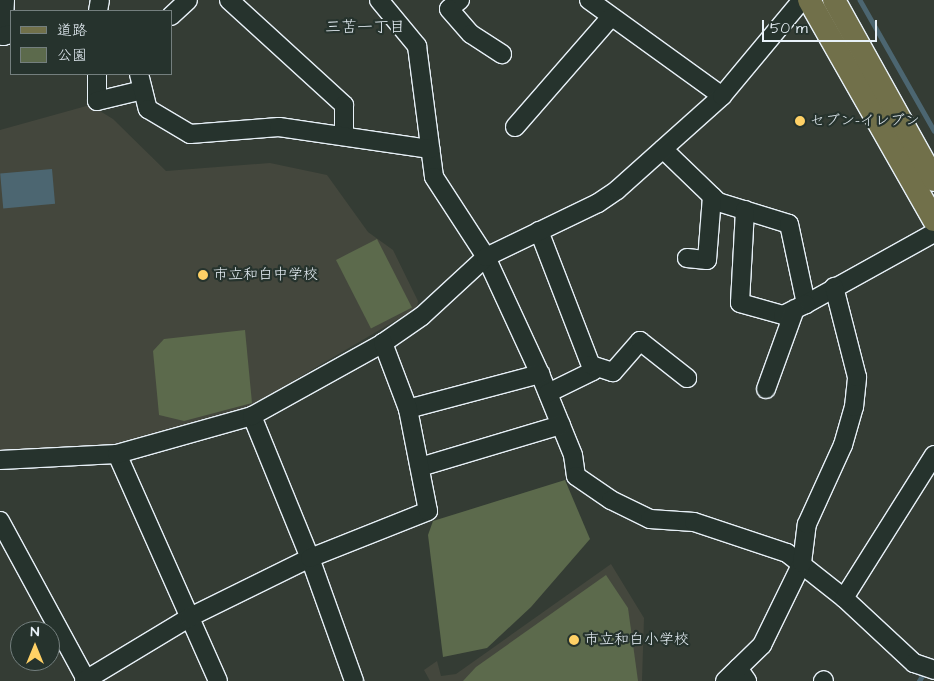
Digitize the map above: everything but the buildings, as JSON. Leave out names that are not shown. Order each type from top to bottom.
[{"type":"main road","points":[[809,0],[934,220]]},
{"type":"main road","points":[[834,0],[934,180]]},
{"type":"street","points":[[5,0],[3,36],[10,34]]},
{"type":"street","points":[[172,15],[188,0]]},
{"type":"street","points":[[229,0],[344,104],[344,136]]},
{"type":"street","points":[[379,0],[417,46],[434,177],[486,257],[548,393],[573,455],[576,476],[612,500],[650,519],[694,522],[787,553],[844,598],[914,663],[934,670]]},
{"type":"street","points":[[460,0],[449,9],[471,34],[502,54]]},
{"type":"street","points":[[589,0],[610,18],[722,96]]},
{"type":"street","points":[[0,460],[117,454],[252,416],[383,343],[448,293],[486,257],[598,203],[663,149],[722,96],[802,0]]},
{"type":"street","points":[[515,128],[610,18]]},
{"type":"street","points":[[97,75],[97,101],[140,82],[148,109],[190,134],[279,127],[430,149]]},
{"type":"street","points":[[663,149],[718,202],[789,224],[800,306],[766,389]]},
{"type":"street","points":[[687,258],[707,260],[712,196]]},
{"type":"street","points":[[745,210],[740,303],[783,315],[934,233]]},
{"type":"street","points":[[539,231],[593,371],[548,393]]},
{"type":"street","points":[[725,681],[743,675],[762,645],[802,563],[808,524],[843,445],[854,407],[857,377],[834,287]]},
{"type":"street","points":[[591,365],[613,372],[640,341],[687,378]]},
{"type":"street","points":[[0,521],[86,680],[190,617],[310,558],[428,511],[408,409],[383,343]]},
{"type":"street","points":[[408,409],[540,374]]},
{"type":"street","points":[[252,416],[310,558],[354,681]]},
{"type":"street","points":[[420,467],[561,425]]},
{"type":"street","points":[[117,454],[218,681]]},
{"type":"street","points":[[844,598],[934,454]]},
{"type":"shaded area","name":"市立和白中学校","points":[[90,105],[113,119],[166,171],[270,163],[327,175],[368,232],[393,250],[418,301],[417,308],[250,406],[110,445],[0,452],[0,130]]},
{"type":"shaded area","name":"市立和白小学校","points":[[611,564],[644,618],[642,681],[430,681],[424,670],[437,661],[441,676],[456,674]]},
{"type":"green space","points":[[377,239],[412,308],[371,328],[336,260]]},
{"type":"green space","points":[[245,330],[252,403],[184,421],[159,415],[153,351],[164,339]]},
{"type":"green space","points":[[565,480],[590,539],[531,607],[487,648],[443,657],[428,535],[433,521]]},
{"type":"green space","name":"市立和白小学校","points":[[606,575],[628,608],[638,681],[463,681],[476,667]]},
{"type":"water","points":[[52,169],[55,204],[3,208],[0,174]]},
{"type":"waterway","points":[[860,0],[934,130]]},
{"type":"waterway","points":[[919,681],[925,671]]},
{"type":"place","name":"セブン-イレブン","points":[[800,121]]},
{"type":"place","name":"市立和白中学校","points":[[203,275]]},
{"type":"place","name":"市立和白小学校","points":[[574,640]]},
{"type":"district","name":"三苫一丁目","points":[[365,27]]}]
